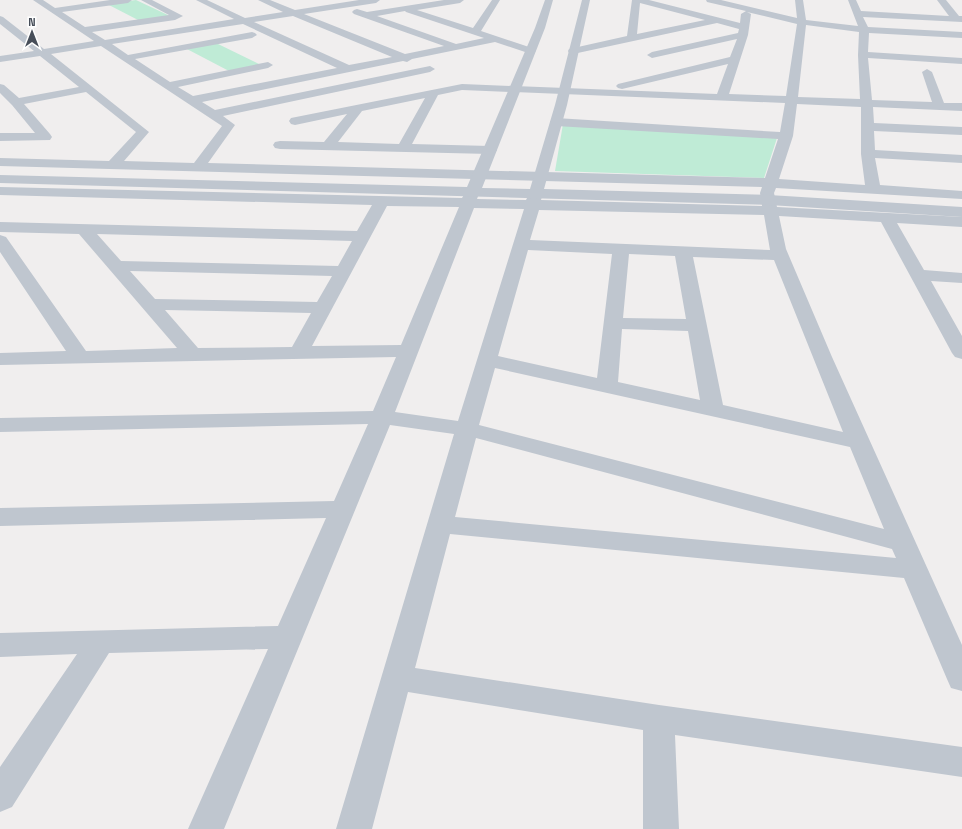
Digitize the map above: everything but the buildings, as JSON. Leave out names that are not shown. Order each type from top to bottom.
[{"type":"street","points":[[53,11],[128,0]]},
{"type":"street","points":[[85,30],[182,16],[145,0]]},
{"type":"street","points":[[200,0],[348,69]]},
{"type":"street","points":[[214,114],[434,71],[262,0]]},
{"type":"street","points":[[326,0],[455,48]]},
{"type":"street","points":[[0,59],[376,0]]},
{"type":"street","points":[[476,32],[496,0]]},
{"type":"street","points":[[206,829],[343,509],[454,235],[531,51],[549,0]]},
{"type":"street","points":[[354,829],[467,429],[537,190],[564,91],[586,0]]},
{"type":"street","points":[[634,47],[636,0]]},
{"type":"street","points":[[639,0],[717,20],[743,31]]},
{"type":"street","points":[[710,0],[745,5],[802,22],[864,30],[962,35]]},
{"type":"street","points":[[799,0],[802,22],[792,100],[786,136],[769,196],[778,248],[859,442],[962,678]]},
{"type":"street","points":[[852,0],[868,43],[863,55],[863,68],[868,127],[868,154],[873,190]]},
{"type":"street","points":[[39,1],[52,1]]},
{"type":"street","points":[[39,1],[193,100],[229,125],[198,168]]},
{"type":"street","points":[[366,15],[456,1]]},
{"type":"street","points":[[437,19],[456,1]]},
{"type":"street","points":[[942,2],[956,4]]},
{"type":"street","points":[[942,2],[960,19]]},
{"type":"street","points":[[97,4],[109,11]]},
{"type":"street","points":[[722,97],[743,31],[745,5]]},
{"type":"street","points":[[902,6],[908,16]]},
{"type":"street","points":[[406,9],[531,51]]},
{"type":"street","points":[[207,12],[221,10]]},
{"type":"street","points":[[684,28],[685,12]]},
{"type":"street","points":[[858,14],[960,19]]},
{"type":"street","points":[[121,17],[133,23]]},
{"type":"street","points":[[0,19],[44,52],[86,89],[143,132],[113,165]]},
{"type":"street","points":[[634,47],[684,28],[717,20]]},
{"type":"street","points":[[652,55],[743,31]]},
{"type":"street","points":[[126,58],[268,32]]},
{"type":"street","points":[[193,100],[496,39]]},
{"type":"street","points":[[218,41],[232,48]]},
{"type":"street","points":[[573,51],[612,43],[634,47],[652,55],[694,68]]},
{"type":"street","points":[[178,49],[192,56]]},
{"type":"street","points":[[863,55],[962,61]]},
{"type":"street","points":[[254,58],[298,79]]},
{"type":"street","points":[[598,92],[694,68],[735,60]]},
{"type":"street","points":[[170,85],[268,65]]},
{"type":"street","points":[[212,66],[226,74]]},
{"type":"street","points":[[863,68],[878,68]]},
{"type":"street","points":[[913,71],[941,73]]},
{"type":"street","points":[[928,72],[939,106]]},
{"type":"street","points":[[450,80],[462,86]]},
{"type":"street","points":[[268,103],[289,115],[358,108],[462,86],[515,90],[962,107]]},
{"type":"street","points":[[14,106],[86,89]]},
{"type":"street","points":[[2,91],[14,106],[45,138]]},
{"type":"street","points":[[403,148],[434,92]]},
{"type":"street","points":[[328,146],[358,108]]},
{"type":"street","points":[[265,170],[280,145],[289,115]]},
{"type":"street","points":[[556,122],[786,136]]},
{"type":"street","points":[[868,127],[962,131]]},
{"type":"street","points":[[0,137],[45,138]]},
{"type":"street","points":[[29,163],[45,138]]},
{"type":"street","points":[[280,145],[490,150]]},
{"type":"street","points":[[868,154],[962,159]]},
{"type":"street","points":[[0,162],[265,170],[474,188]]},
{"type":"street","points":[[0,172],[537,190],[769,196],[962,204]]},
{"type":"street","points":[[0,179],[474,188],[769,196],[962,212]]},
{"type":"street","points":[[0,191],[382,201],[474,188]]},
{"type":"street","points":[[769,196],[873,190],[962,195]]},
{"type":"street","points":[[769,196],[886,217],[962,222]]},
{"type":"street","points":[[299,352],[382,201]]},
{"type":"street","points":[[886,217],[962,353]]},
{"type":"street","points":[[0,227],[363,236]]},
{"type":"street","points":[[83,228],[193,354]]},
{"type":"street","points":[[0,240],[80,357]]},
{"type":"street","points":[[521,245],[780,255]]},
{"type":"street","points":[[607,386],[621,249]]},
{"type":"street","points":[[683,251],[713,410]]},
{"type":"street","points":[[116,266],[343,271]]},
{"type":"street","points":[[918,275],[962,278]]},
{"type":"street","points":[[150,304],[323,308]]},
{"type":"street","points":[[614,323],[697,325]]},
{"type":"street","points":[[0,359],[193,354],[407,351]]},
{"type":"street","points":[[487,360],[859,442]]},
{"type":"street","points":[[0,425],[381,417],[467,429],[903,543]]},
{"type":"street","points":[[0,517],[343,509]]},
{"type":"street","points":[[440,524],[914,569]]},
{"type":"street","points":[[0,645],[288,637]]},
{"type":"street","points":[[0,796],[101,642]]},
{"type":"street","points":[[397,678],[659,719],[962,762]]},
{"type":"street","points":[[659,719],[660,829]]},
{"type":"green space","points":[[136,0],[170,16],[140,21],[107,4]]},
{"type":"green space","points":[[216,43],[261,65],[229,71],[185,48]]},
{"type":"green space","points":[[563,124],[777,138],[764,178],[555,171]]}]
